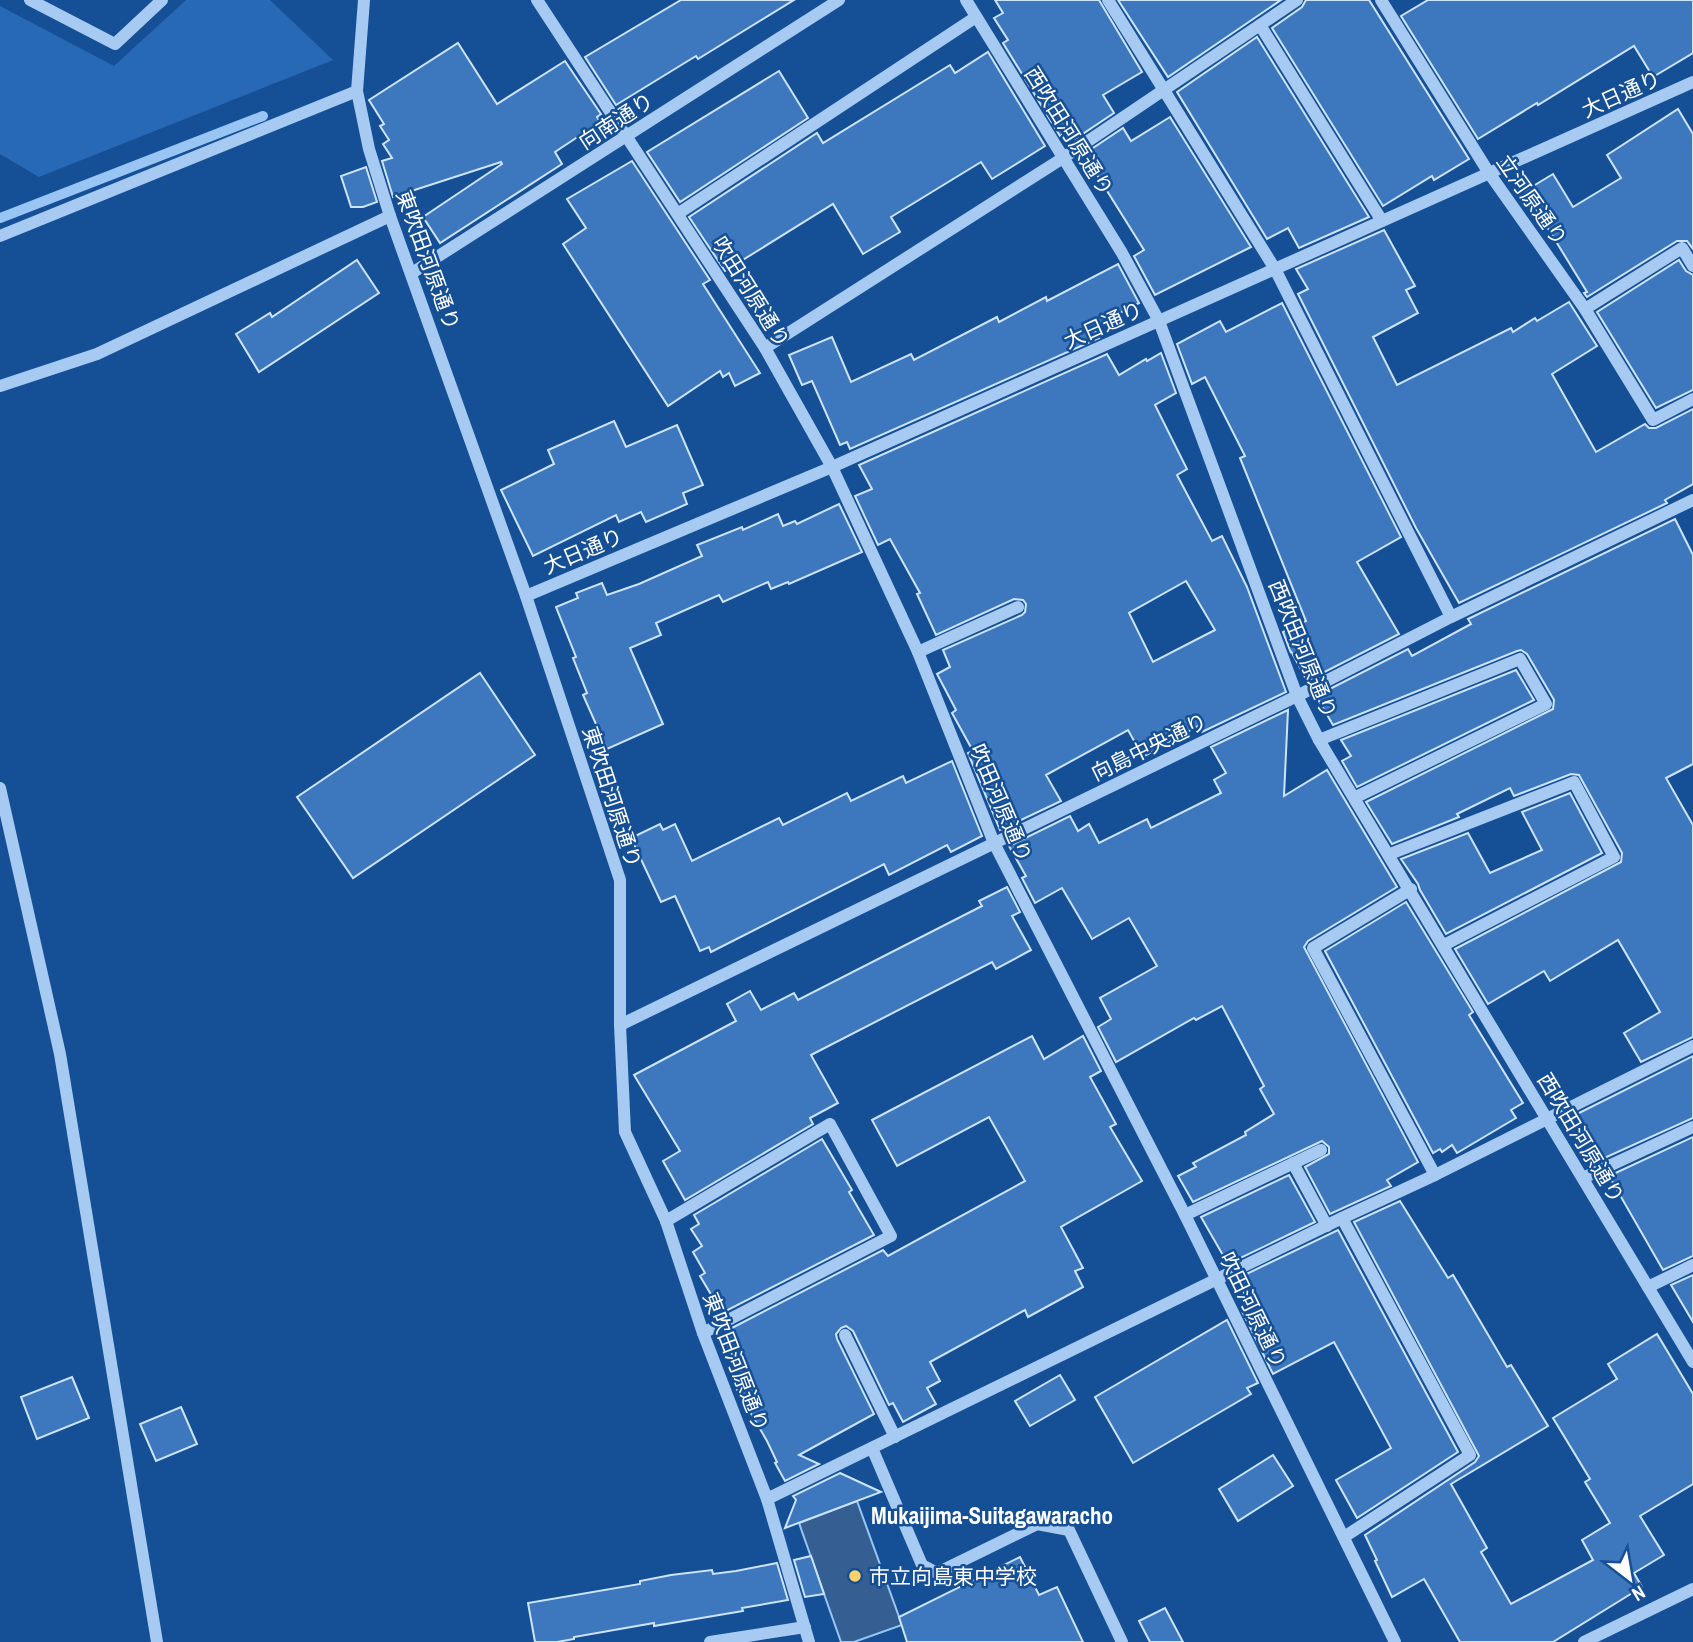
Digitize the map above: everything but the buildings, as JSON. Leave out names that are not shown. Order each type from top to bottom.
[{"type":"street","points":[[30,0],[50,4],[115,44],[162,0]]},
{"type":"street","name":"東吹田河原通り","points":[[364,0],[357,91],[369,149],[390,216],[526,596],[620,880],[620,1025],[625,1132],[666,1221],[703,1333],[767,1499],[809,1642]]},
{"type":"street","name":"吹田河原通り","points":[[537,0],[765,348],[832,467],[918,652],[994,843],[1185,1215],[1395,1642]]},
{"type":"street","name":"向南通り","points":[[412,273],[839,0]]},
{"type":"street","name":"西吹田河原通り","points":[[965,0],[1122,253],[1159,321],[1297,696],[1320,740],[1693,1362]]},
{"type":"street","points":[[1108,0],[1275,269],[1451,617]]},
{"type":"street","points":[[765,348],[1063,158],[1297,0]]},
{"type":"street","name":"立河原通り","points":[[1381,0],[1489,173],[1585,309],[1653,419],[1693,399]]},
{"type":"street","points":[[679,213],[976,17]]},
{"type":"street","points":[[1259,25],[1382,221]]},
{"type":"street","name":"大日通り","points":[[526,596],[832,467],[1693,82]]},
{"type":"street","points":[[0,236],[357,91]]},
{"type":"street","points":[[0,386],[97,354],[390,216]]},
{"type":"street","points":[[1585,309],[1682,248],[1693,266]]},
{"type":"street","name":"向島中央通り","points":[[620,1025],[1693,500]]},
{"type":"street","points":[[918,652],[1018,607]]},
{"type":"street","points":[[1320,740],[1520,659],[1546,704],[1356,797]]},
{"type":"street","points":[[1390,854],[1574,782],[1614,857],[1444,945]]},
{"type":"street","points":[[0,788],[60,1054],[156,1642]]},
{"type":"street","points":[[1411,889],[1313,948],[1435,1175]]},
{"type":"street","points":[[767,1499],[1435,1175],[1693,1046]]},
{"type":"street","points":[[666,1221],[830,1124],[891,1236],[703,1333]]},
{"type":"street","points":[[1583,1178],[1693,1127]]},
{"type":"street","points":[[1185,1215],[1321,1150]]},
{"type":"street","points":[[1293,1163],[1327,1226]]},
{"type":"street","points":[[1342,1219],[1470,1455],[1344,1537]]},
{"type":"street","points":[[1648,1287],[1693,1265]]},
{"type":"street","points":[[845,1335],[895,1437]]},
{"type":"street","points":[[872,1448],[922,1565],[937,1573],[1037,1524],[1069,1530],[1122,1642]]},
{"type":"street","points":[[1584,1642],[1693,1589]]},
{"type":"street","points":[[710,1642],[804,1627]]},
{"type":"shaded area","points":[[186,0],[270,0],[333,60],[39,177],[0,154],[0,6],[114,66]]},
{"type":"shaded area","points":[[857,1501],[902,1625],[854,1642],[841,1642],[799,1523]]},
{"type":"waterway","points":[[0,218],[263,116]]},
{"type":"place","name":"市立向島東中学校","points":[[855,1576]]},
{"type":"district","name":"Mukaijima-Suitagawaracho","points":[[992,1515]]}]
